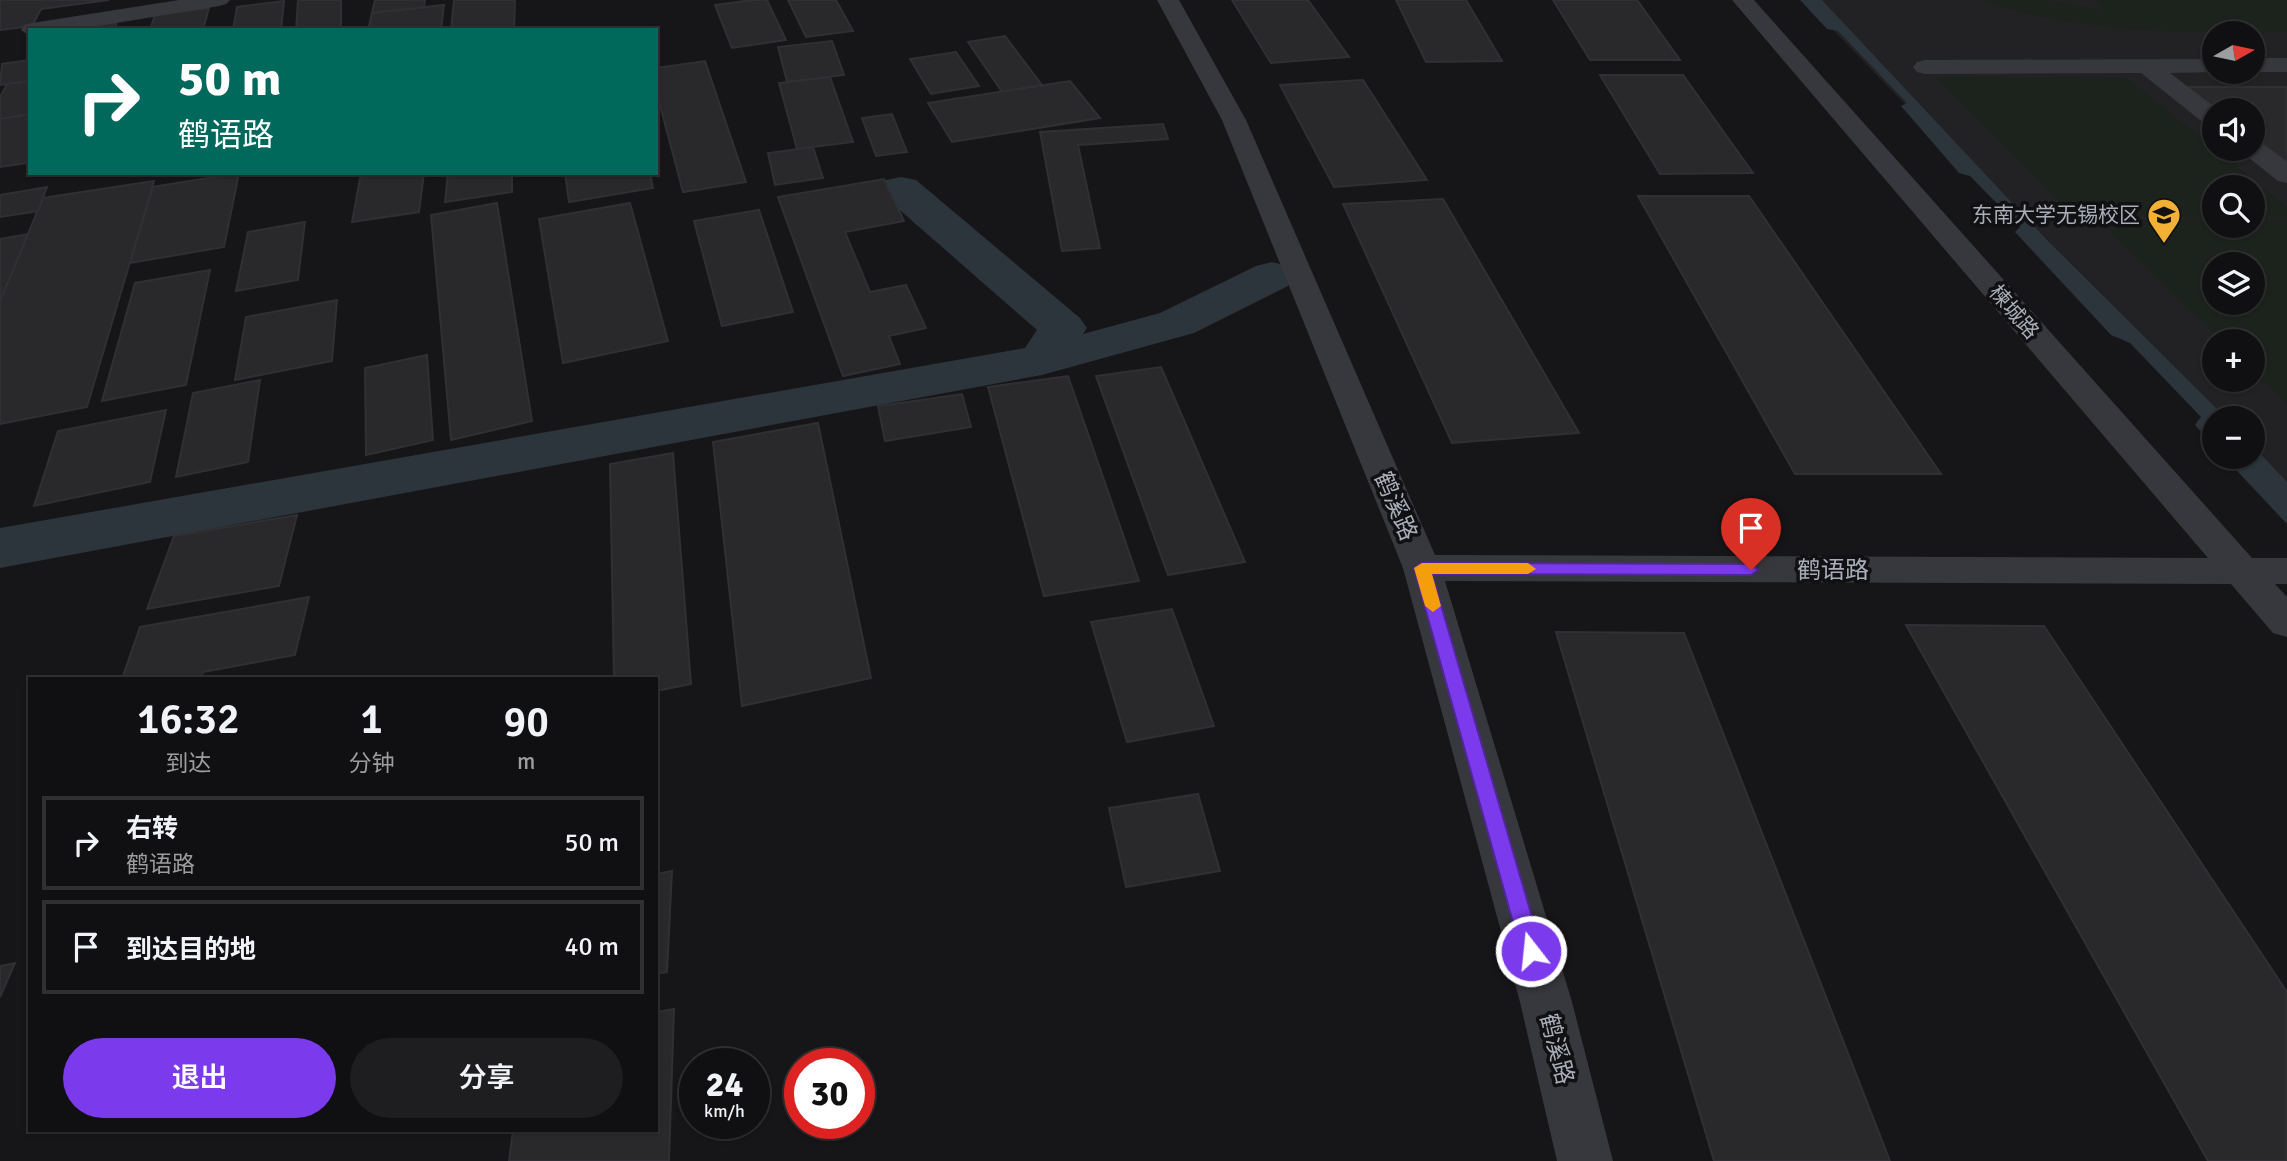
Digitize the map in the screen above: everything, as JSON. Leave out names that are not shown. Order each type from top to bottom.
[{"type":"street","points":[[37,28],[129,7],[219,0]]},
{"type":"street","name":"鹤溪路","points":[[1168,0],[1234,120],[1422,568],[1546,1002],[1585,1161]]},
{"type":"street","name":"楝城路","points":[[1743,0],[2287,623]]},
{"type":"street","points":[[2265,65],[2287,65]]},
{"type":"street","points":[[2146,66],[2202,110]]},
{"type":"street","points":[[1925,67],[2202,66]]},
{"type":"street","points":[[2265,158],[2287,175]]},
{"type":"street","name":"鹤语路","points":[[1422,568],[2287,571]]},
{"type":"shaded area","points":[[1800,0],[1822,0],[2046,239],[2214,406],[2202,406],[2202,433],[2195,425],[2201,417],[2130,343],[2111,335],[2015,232],[2020,227],[1970,176],[1959,173],[1901,106],[1907,103],[1838,31],[1827,29]]},
{"type":"shaded area","name":"东南大学无锡校区","points":[[1804,0],[2287,0],[2287,500],[2262,469],[2265,469],[2265,406],[2202,406],[2202,412]]},
{"type":"shaded area","points":[[1981,0],[2045,0],[2106,10],[2095,0],[2287,0],[2287,32],[2265,32],[2265,21],[2202,21],[2202,32],[2171,31],[2094,25],[2018,11]]},
{"type":"shaded area","points":[[1936,77],[2127,78],[2202,138],[2202,161],[2230,161],[2247,175],[2202,175],[2202,216],[2074,216]]},
{"type":"shaded area","points":[[2265,189],[2287,207],[2287,216],[2265,216]]},
{"type":"shaded area","points":[[2097,220],[2202,220],[2202,238],[2265,238],[2265,220],[2287,220],[2287,404],[2265,383],[2265,329],[2210,329]]},
{"type":"shaded area","points":[[2265,459],[2287,482],[2287,524],[2235,469],[2265,469]]},
{"type":"building","points":[[0,0],[109,0],[41,9],[32,26],[0,30]]},
{"type":"building","points":[[298,0],[341,0],[341,28],[296,28]]},
{"type":"building","points":[[375,0],[425,0],[424,7],[372,13]]},
{"type":"building","points":[[454,0],[515,0],[514,28],[451,28]]},
{"type":"building","points":[[767,0],[786,40],[732,48],[715,5]]},
{"type":"building","points":[[788,0],[836,0],[853,31],[806,37]]},
{"type":"building","points":[[1232,0],[1308,0],[1349,57],[1271,63]]},
{"type":"building","points":[[1396,0],[1466,0],[1502,61],[1426,62]]},
{"type":"building","points":[[1553,0],[1637,0],[1680,60],[1590,60]]},
{"type":"building","points":[[284,1],[281,28],[233,28],[237,7]]},
{"type":"building","points":[[444,5],[441,28],[368,28],[372,13]]},
{"type":"building","points":[[209,8],[204,28],[151,28],[155,15]]},
{"type":"building","points":[[117,22],[115,28],[71,28]]},
{"type":"building","points":[[1005,36],[1042,85],[1002,92],[968,42]]},
{"type":"building","points":[[832,41],[844,75],[787,82],[778,47]]},
{"type":"building","points":[[956,52],[979,86],[931,94],[910,59]]},
{"type":"building","points":[[28,60],[28,81],[0,85],[2,64]]},
{"type":"building","points":[[705,61],[746,182],[683,192],[658,98],[658,68]]},
{"type":"building","points":[[1600,75],[1683,75],[1753,173],[1660,174]]},
{"type":"building","points":[[830,77],[853,142],[797,149],[779,83]]},
{"type":"building","points":[[1363,80],[1427,180],[1334,187],[1280,85]]},
{"type":"building","points":[[28,81],[28,114],[0,119],[0,97],[7,84]]},
{"type":"building","points":[[1070,81],[1100,118],[952,142],[928,103]]},
{"type":"building","points":[[2187,87],[2287,87],[2287,162],[2265,146],[2265,98],[2202,98]]},
{"type":"building","points":[[28,114],[26,163],[0,167],[0,119]]},
{"type":"building","points":[[892,114],[907,152],[876,156],[862,118]]},
{"type":"building","points":[[1163,124],[1168,139],[1078,145],[1100,248],[1062,251],[1040,132]]},
{"type":"building","points":[[813,147],[823,178],[775,185],[768,153]]},
{"type":"building","points":[[239,175],[224,247],[130,263],[153,187]]},
{"type":"building","points":[[361,175],[424,175],[419,212],[352,222]]},
{"type":"building","points":[[448,175],[512,175],[512,192],[445,202]]},
{"type":"building","points":[[565,175],[650,175],[653,188],[569,202]]},
{"type":"building","points":[[884,179],[904,221],[845,232],[870,292],[906,285],[926,328],[889,336],[900,364],[843,376],[778,197]]},
{"type":"building","points":[[154,181],[87,407],[0,424],[0,301],[43,198]]},
{"type":"building","points":[[47,187],[38,211],[0,217],[0,195]]},
{"type":"building","points":[[1638,196],[1749,196],[1941,474],[1795,474]]},
{"type":"building","points":[[1443,199],[1579,433],[1452,443],[1343,204]]},
{"type":"building","points":[[497,203],[532,421],[451,440],[431,215]]},
{"type":"building","points":[[630,203],[668,341],[563,363],[539,219]]},
{"type":"building","points":[[759,210],[793,312],[722,326],[694,221]]},
{"type":"building","points":[[305,222],[298,280],[236,291],[248,232]]},
{"type":"building","points":[[28,234],[0,301],[0,239]]},
{"type":"building","points":[[210,270],[186,385],[102,401],[135,283]]},
{"type":"building","points":[[337,300],[332,361],[235,380],[246,317]]},
{"type":"building","points":[[427,355],[433,440],[366,455],[365,368]]},
{"type":"building","points":[[1161,367],[1245,562],[1168,575],[1096,376]]},
{"type":"building","points":[[1068,376],[1139,581],[1044,596],[988,387]]},
{"type":"building","points":[[260,380],[248,462],[176,477],[193,393]]},
{"type":"building","points":[[962,394],[971,427],[885,441],[878,406]]},
{"type":"building","points":[[166,410],[150,482],[34,506],[58,431]]},
{"type":"building","points":[[818,423],[871,678],[742,706],[713,442]]},
{"type":"building","points":[[673,453],[691,684],[658,691],[658,677],[614,677],[610,464]]},
{"type":"building","points":[[297,515],[279,586],[147,609],[174,536]]},
{"type":"building","points":[[309,597],[295,655],[203,672],[202,677],[123,677],[140,627]]},
{"type":"building","points":[[1172,609],[1214,726],[1127,742],[1091,622]]},
{"type":"building","points":[[1906,625],[2044,626],[2287,992],[2287,1161],[2208,1161]]},
{"type":"building","points":[[1556,632],[1684,633],[1890,1161],[1714,1161]]},
{"type":"building","points":[[1198,794],[1220,871],[1126,887],[1109,808]]},
{"type":"building","points":[[672,871],[667,972],[658,974],[658,874]]},
{"type":"building","points":[[15,963],[0,997],[0,966]]},
{"type":"building","points":[[674,1009],[669,1161],[509,1161],[513,1132],[658,1132],[658,1012]]},
{"type":"waterway","points":[[901,189],[1063,328],[1042,360]]},
{"type":"waterway","points":[[1042,360],[1177,323],[1272,276]]},
{"type":"waterway","points":[[0,548],[1042,360]]},
{"type":"slow traffic","points":[[1433,606],[1422,568],[1528,569]]},
{"type":"place","name":"东南大学无锡校区","points":[[2164,245]]},
{"type":"route","points":[[1531,951],[1422,568],[1751,570]]}]
